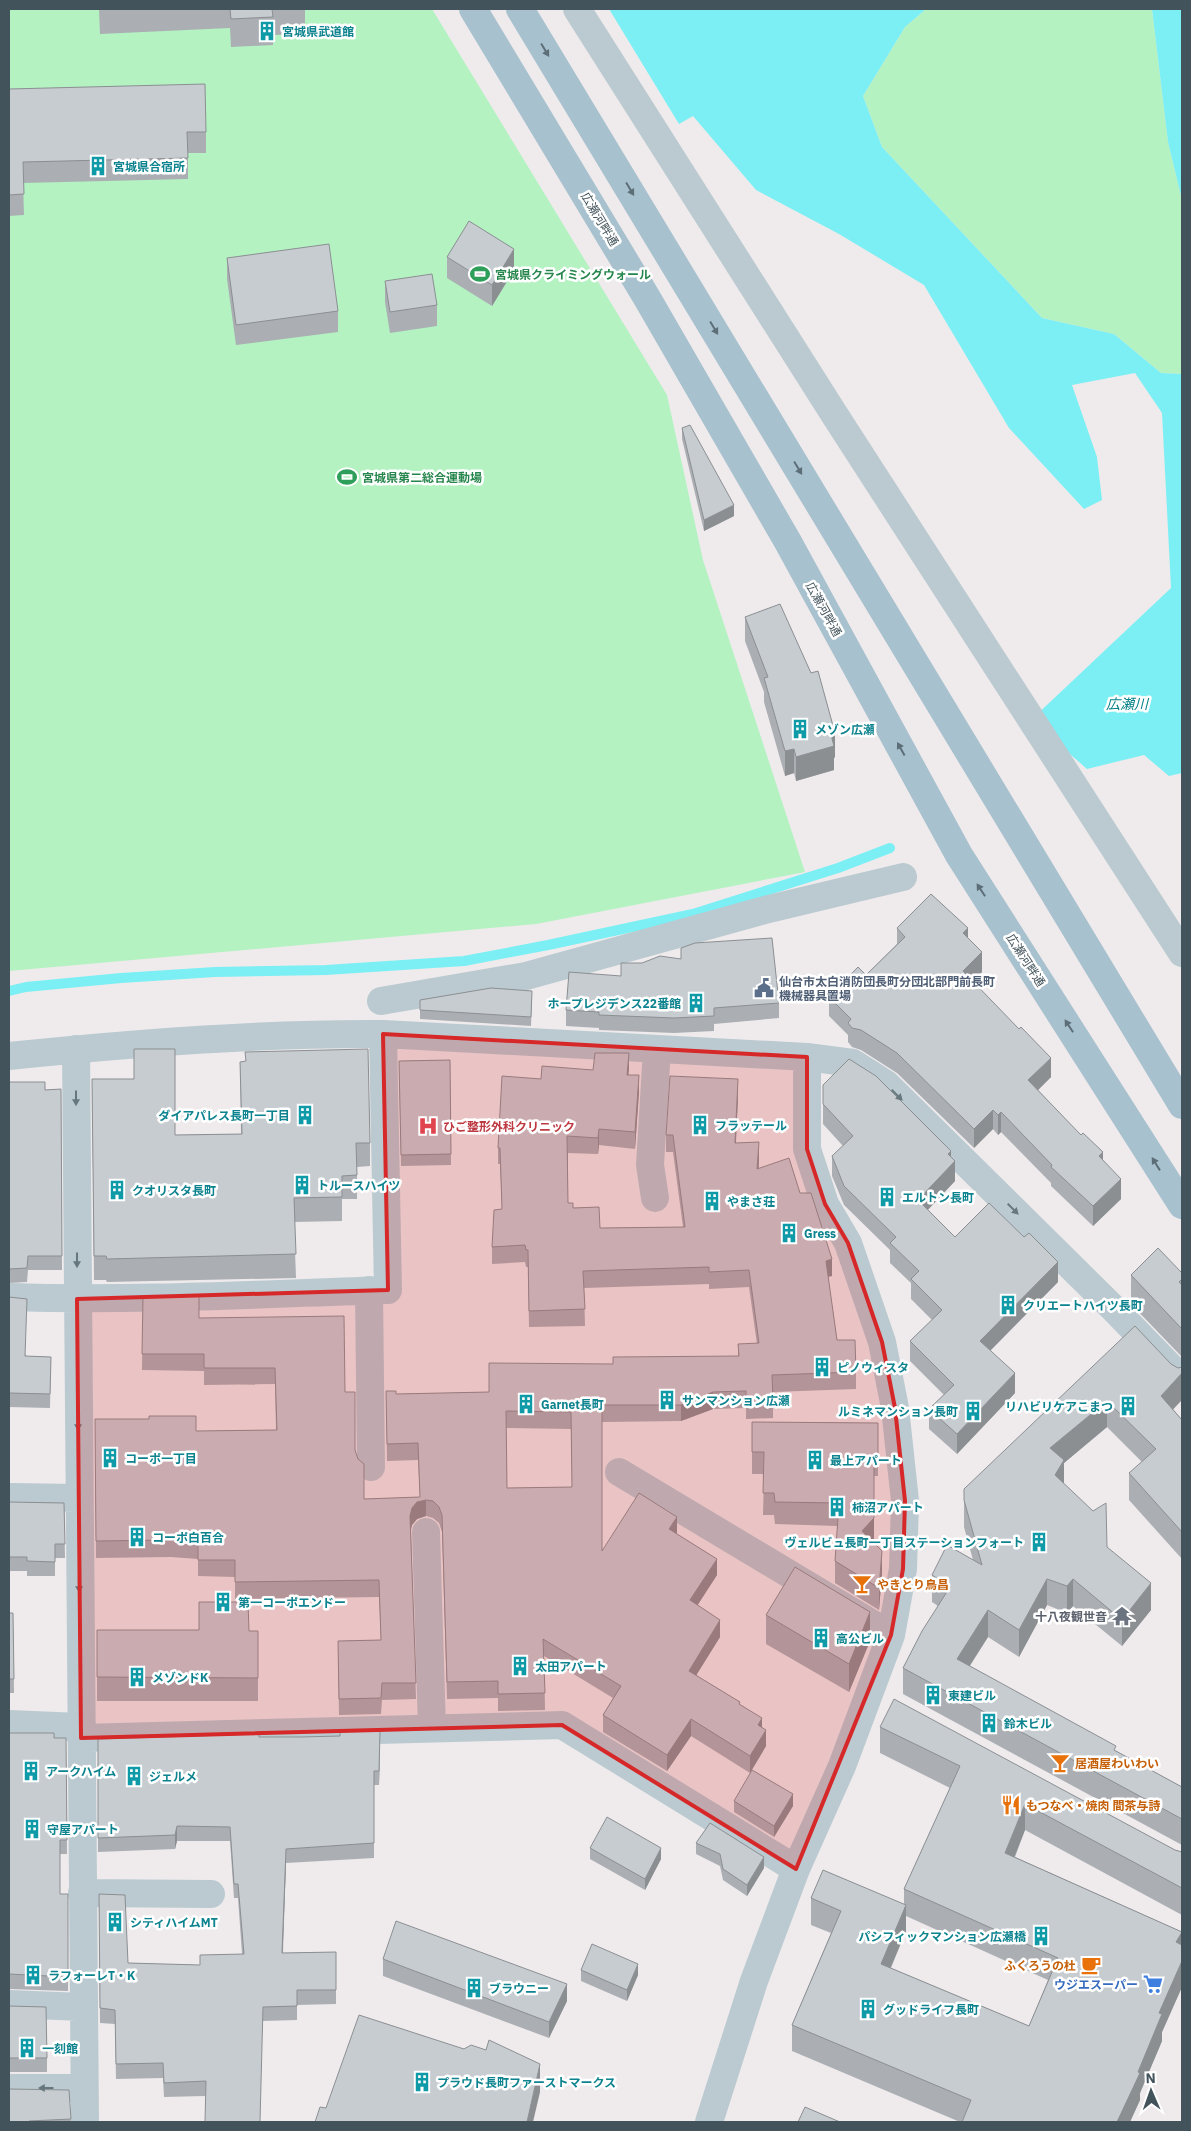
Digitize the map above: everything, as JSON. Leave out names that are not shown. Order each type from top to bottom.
[{"type":"main road","name":"広瀬河畔通","points":[[473,9],[647,298],[788,542],[959,855],[1182,1205]]},
{"type":"main road","points":[[520,9],[1182,1105]]},
{"type":"street","points":[[577,9],[836,417],[1182,953]]},
{"type":"street","points":[[381,1001],[526,976],[765,910],[903,877]]},
{"type":"street","points":[[9,1056],[76,1049],[314,1034],[383,1034],[807,1057],[853,1062],[886,1084],[1114,1309],[1182,1379]]},
{"type":"street","points":[[9,1297],[77,1299],[226,1297],[388,1290],[383,1034]]},
{"type":"street","points":[[76,1049],[84,2122]]},
{"type":"street","points":[[655,1198],[650,1164],[657,1049]]},
{"type":"street","points":[[709,2122],[754,1981],[796,1869],[842,1766],[891,1635],[903,1569],[905,1501],[895,1408],[882,1342],[873,1315],[848,1243],[825,1204],[807,1149],[807,1057]]},
{"type":"street","points":[[369,1290],[371,1467]]},
{"type":"street","points":[[619,1472],[891,1635]]},
{"type":"street","points":[[9,1497],[78,1498]]},
{"type":"street","points":[[426,1532],[432,1728]]},
{"type":"street","points":[[869,1694],[895,1708]]},
{"type":"street","points":[[9,1724],[81,1732],[562,1725],[796,1869]]},
{"type":"street","points":[[82,1893],[211,1894]]},
{"type":"street","points":[[9,2004],[83,2007]]},
{"type":"street","points":[[9,2088],[84,2088]]},
{"type":"highlighted area","points":[[383,1034],[807,1057],[807,1149],[825,1204],[848,1243],[882,1342],[895,1408],[905,1501],[903,1569],[891,1635],[796,1869],[562,1725],[81,1738],[77,1299],[388,1290]]},
{"type":"green space","name":"宮城県第二総合運動場","points":[[9,9],[432,9],[667,395],[703,560],[805,872],[536,924],[9,971]]},
{"type":"green space","points":[[926,9],[1152,9],[1168,142],[1182,200],[1182,374],[1161,373],[1114,334],[1042,318],[882,147],[863,96],[905,27]]},
{"type":"water","name":"広瀬川","points":[[609,9],[926,9],[905,27],[863,96],[882,147],[1042,318],[1114,334],[1161,373],[1182,374],[1182,773],[1169,776],[1144,755],[1087,769],[1031,720],[1171,588],[1162,413],[1135,373],[1072,385],[1097,457],[1102,500],[1084,509],[1009,428],[924,285],[839,234],[756,190],[693,116],[679,124]]},
{"type":"water","points":[[1152,9],[1182,9],[1182,200],[1168,142]]},
{"type":"building","points":[[230,9],[272,9],[273,17],[231,19]]},
{"type":"building","name":"宮城県合宿所","points":[[205,84],[206,132],[187,132],[188,158],[23,162],[24,194],[9,195],[9,89]]},
{"type":"building","points":[[469,221],[514,249],[492,285],[447,257]]},
{"type":"building","points":[[329,244],[338,311],[236,325],[227,258]]},
{"type":"building","points":[[432,274],[437,305],[390,312],[385,281]]},
{"type":"building","points":[[690,425],[734,505],[704,520],[682,428]]},
{"type":"building","points":[[780,604],[811,673],[818,671],[835,733],[831,735],[834,746],[796,757],[794,749],[785,751],[764,678],[768,677],[745,617]]},
{"type":"building","points":[[931,894],[968,928],[963,933],[982,952],[963,971],[1019,1029],[1021,1027],[1051,1058],[1028,1080],[1081,1135],[1083,1133],[1103,1152],[1099,1156],[1121,1179],[1093,1206],[1051,1167],[1052,1165],[1001,1112],[998,1115],[993,1110],[974,1129],[897,1053],[861,1030],[852,1028],[848,1023],[851,1019],[829,997],[858,967],[866,975],[905,937],[897,928]]},
{"type":"building","points":[[772,938],[779,1003],[714,1008],[714,1016],[674,1018],[599,1015],[599,1012],[566,1010],[569,972],[621,976],[621,963],[642,963],[660,956],[681,959],[681,948],[695,943]]},
{"type":"building","points":[[491,988],[532,991],[531,1017],[420,1010],[420,1000]]},
{"type":"building","points":[[134,1049],[175,1049],[175,1135],[242,1134],[240,1062],[246,1061],[245,1052],[368,1049],[370,1143],[356,1143],[357,1175],[342,1176],[342,1197],[294,1198],[296,1254],[107,1259],[106,1256],[94,1256],[92,1079],[134,1079]]},
{"type":"building","points":[[595,1053],[629,1053],[627,1075],[639,1075],[635,1132],[599,1129],[598,1138],[567,1136],[568,1203],[573,1203],[573,1208],[599,1207],[600,1228],[685,1227],[673,1135],[666,1135],[670,1076],[738,1079],[735,1143],[759,1142],[757,1169],[789,1158],[800,1193],[811,1193],[832,1259],[826,1261],[837,1340],[855,1340],[856,1372],[772,1375],[773,1401],[746,1402],[746,1391],[713,1392],[681,1405],[602,1405],[602,1551],[639,1493],[677,1517],[669,1529],[717,1559],[690,1600],[720,1620],[689,1671],[740,1702],[739,1704],[762,1718],[758,1725],[766,1730],[750,1756],[691,1719],[667,1755],[603,1715],[621,1686],[543,1639],[545,1693],[498,1694],[498,1681],[447,1682],[442,1515],[439,1507],[433,1501],[417,1502],[412,1508],[410,1516],[416,1683],[382,1683],[381,1698],[339,1699],[338,1641],[381,1640],[379,1580],[235,1582],[235,1560],[198,1560],[198,1543],[171,1540],[96,1541],[95,1419],[149,1419],[149,1416],[196,1416],[196,1431],[277,1430],[275,1368],[204,1368],[204,1354],[142,1354],[143,1297],[199,1295],[199,1318],[344,1316],[345,1392],[355,1392],[355,1450],[358,1459],[364,1464],[364,1499],[420,1497],[418,1443],[387,1444],[386,1391],[396,1391],[396,1394],[489,1392],[489,1363],[613,1364],[613,1357],[739,1356],[738,1344],[759,1343],[749,1270],[709,1272],[709,1267],[583,1271],[585,1309],[529,1311],[528,1250],[526,1250],[525,1245],[492,1247],[494,1210],[502,1209],[500,1148],[498,1148],[502,1076],[541,1079],[542,1066],[593,1070]],"holes":[[[506,1411],[571,1412],[572,1487],[507,1488]]]},
{"type":"building","points":[[849,1059],[876,1076],[951,1151],[948,1154],[955,1161],[918,1200],[955,1237],[989,1203],[1024,1237],[1029,1233],[1058,1262],[980,1341],[1015,1373],[957,1434],[929,1409],[954,1385],[910,1341],[942,1310],[911,1279],[919,1271],[890,1243],[896,1237],[844,1186],[832,1156],[853,1136],[823,1104],[823,1085]]},
{"type":"building","points":[[450,1060],[451,1154],[401,1155],[399,1061]]},
{"type":"building","points":[[9,1082],[45,1082],[45,1090],[61,1089],[62,1256],[28,1256],[27,1268],[9,1269]]},
{"type":"building","points":[[1158,1248],[1182,1273],[1182,1279],[1179,1282],[1182,1285],[1182,1329],[1131,1275]]},
{"type":"building","points":[[9,1297],[27,1299],[25,1356],[51,1357],[50,1394],[9,1393]]},
{"type":"building","points":[[1135,1326],[1171,1364],[1178,1368],[1182,1367],[1182,1373],[1161,1396],[1182,1420],[1182,1532],[1129,1473],[1156,1449],[1107,1401],[1050,1448],[1064,1460],[1055,1475],[1093,1511],[1106,1503],[1107,1547],[1151,1583],[1122,1620],[1073,1579],[1067,1586],[1047,1579],[1019,1630],[988,1610],[957,1659],[1116,1746],[1114,1750],[1182,1787],[1182,1819],[903,1668],[922,1631],[950,1587],[932,1575],[947,1545],[982,1565],[964,1500],[964,1489]]},
{"type":"building","points":[[752,1422],[878,1423],[878,1454],[874,1454],[874,1518],[862,1531],[882,1551],[879,1588],[835,1561],[839,1503],[775,1502],[774,1493],[763,1493],[764,1452],[752,1452]]},
{"type":"building","points":[[9,1502],[64,1503],[65,1544],[55,1544],[55,1562],[27,1561],[27,1557],[9,1557]]},
{"type":"building","points":[[795,1567],[870,1612],[849,1664],[766,1615]]},
{"type":"building","points":[[199,1602],[248,1602],[249,1631],[258,1631],[258,1678],[97,1677],[97,1630],[199,1630]]},
{"type":"building","points":[[9,1613],[13,1613],[14,1679],[9,1679]]},
{"type":"building","points":[[894,1699],[1175,1850],[1182,1852],[1182,1888],[1025,1804],[1005,1853],[1182,1932],[1176,1942],[1182,1945],[1182,1961],[1159,2013],[1162,2014],[1138,2072],[1140,2073],[1117,2122],[962,2122],[971,2100],[792,2025],[841,1911],[811,1898],[823,1870],[906,1905],[881,1964],[1029,2026],[1058,1958],[904,1889],[960,1766],[880,1727]]},
{"type":"building","points":[[380,1731],[379,1771],[374,1771],[374,1843],[286,1849],[282,1953],[336,1952],[336,1990],[297,1990],[297,2006],[263,2007],[260,2122],[205,2122],[206,2081],[164,2083],[163,2063],[116,2064],[115,2010],[100,2008],[99,1894],[125,1895],[128,1963],[200,1965],[200,1955],[244,1954],[238,1884],[234,1884],[230,1827],[177,1826],[175,1835],[98,1838],[98,1739],[259,1734],[259,1737],[340,1736],[340,1732]]},
{"type":"building","points":[[9,1733],[54,1733],[54,1738],[66,1738],[67,1840],[60,1840],[60,1894],[68,1894],[68,1977],[9,1974]]},
{"type":"building","points":[[752,1770],[793,1794],[774,1826],[734,1801]]},
{"type":"building","points":[[607,1817],[661,1848],[645,1879],[590,1848]]},
{"type":"building","points":[[710,1823],[764,1857],[747,1885],[723,1869],[720,1854],[696,1843]]},
{"type":"building","points":[[396,1921],[567,1984],[549,2022],[383,1959]]},
{"type":"building","points":[[592,1944],[638,1964],[627,1990],[581,1970]]},
{"type":"building","points":[[9,2006],[46,2007],[47,2058],[9,2058]]},
{"type":"building","name":"プラウド長町ファーストマークス","points":[[359,2015],[464,2049],[471,2045],[486,2050],[489,2040],[540,2064],[527,2122],[315,2122],[320,2107],[326,2108]]},
{"type":"building","points":[[9,2089],[69,2090],[71,2119],[9,2122]]},
{"type":"building","points":[[805,2107],[840,2122],[798,2122]]},
{"type":"waterway","points":[[9,991],[26,987],[121,978],[215,972],[326,970],[464,961],[693,914],[838,868],[890,848]]},
{"type":"place","name":"宮城県武道館","points":[[267,31]]},
{"type":"place","name":"宮城県合宿所","points":[[98,166]]},
{"type":"place","name":"宮城県クライミングウォール","points":[[480,274]]},
{"type":"place","name":"宮城県第二総合運動場","points":[[347,477]]},
{"type":"place","name":"メゾン広瀬","points":[[800,729]]},
{"type":"place","name":"仙台市太白消防団長町分団北部門前長町 機械器具置場","points":[[764,988]]},
{"type":"place","name":"ホープレジデンス22番館","points":[[696,1003]]},
{"type":"place","name":"ダイアパレス長町一丁目","points":[[305,1115]]},
{"type":"place","name":"フラッテール","points":[[700,1125]]},
{"type":"place","name":"ひご整形外科クリニック","points":[[428,1126]]},
{"type":"place","name":"トルースハイツ","points":[[302,1185]]},
{"type":"place","name":"クオリスタ長町","points":[[117,1190]]},
{"type":"place","name":"エルトン長町","points":[[887,1197]]},
{"type":"place","name":"やまさ荘","points":[[712,1201]]},
{"type":"place","name":"Gress","points":[[789,1233]]},
{"type":"place","name":"クリエートハイツ長町","points":[[1008,1305]]},
{"type":"place","name":"ピノウィスタ","points":[[822,1367]]},
{"type":"place","name":"サンマンション広瀬","points":[[667,1400]]},
{"type":"place","name":"Garnet長町","points":[[526,1404]]},
{"type":"place","name":"リハビリケアこまつ","points":[[1128,1406]]},
{"type":"place","name":"ルミネマンション長町","points":[[973,1411]]},
{"type":"place","name":"コーポ一丁目","points":[[110,1458]]},
{"type":"place","name":"最上アパート","points":[[815,1460]]},
{"type":"place","name":"柿沼アパート","points":[[837,1507]]},
{"type":"place","name":"コーポ白百合","points":[[137,1537]]},
{"type":"place","name":"ヴェルビュ長町一丁目ステーションフォート","points":[[1039,1542]]},
{"type":"place","name":"やきとり鳥昌","points":[[862,1584]]},
{"type":"place","name":"第一コーポエンドー","points":[[223,1602]]},
{"type":"place","name":"十八夜観世音","points":[[1122,1616]]},
{"type":"place","name":"高公ビル","points":[[821,1638]]},
{"type":"place","name":"太田アパート","points":[[520,1666]]},
{"type":"place","name":"メゾンドK","points":[[137,1677]]},
{"type":"place","name":"東建ビル","points":[[933,1695]]},
{"type":"place","name":"鈴木ビル","points":[[989,1723]]},
{"type":"place","name":"居酒屋わいわい","points":[[1060,1763]]},
{"type":"place","name":"アークハイム","points":[[31,1771]]},
{"type":"place","name":"ジェルメ","points":[[134,1776]]},
{"type":"place","name":"もつなべ・焼肉 間茶与詩","points":[[1011,1805]]},
{"type":"place","name":"守屋アパート","points":[[32,1829]]},
{"type":"place","name":"シティハイムMT","points":[[115,1922]]},
{"type":"place","name":"パシフィックマンション広瀬橋","points":[[1041,1936]]},
{"type":"place","name":"ふくろうの杜","points":[[1091,1965]]},
{"type":"place","name":"ラフォーレT・K","points":[[33,1975]]},
{"type":"place","name":"ウジエスーパー","points":[[1153,1984]]},
{"type":"place","name":"ブラウニー","points":[[474,1988]]},
{"type":"place","name":"グッドライフ長町","points":[[868,2009]]},
{"type":"place","name":"一刻館","points":[[27,2048]]},
{"type":"place","name":"プラウド長町ファーストマークス","points":[[422,2082]]}]
